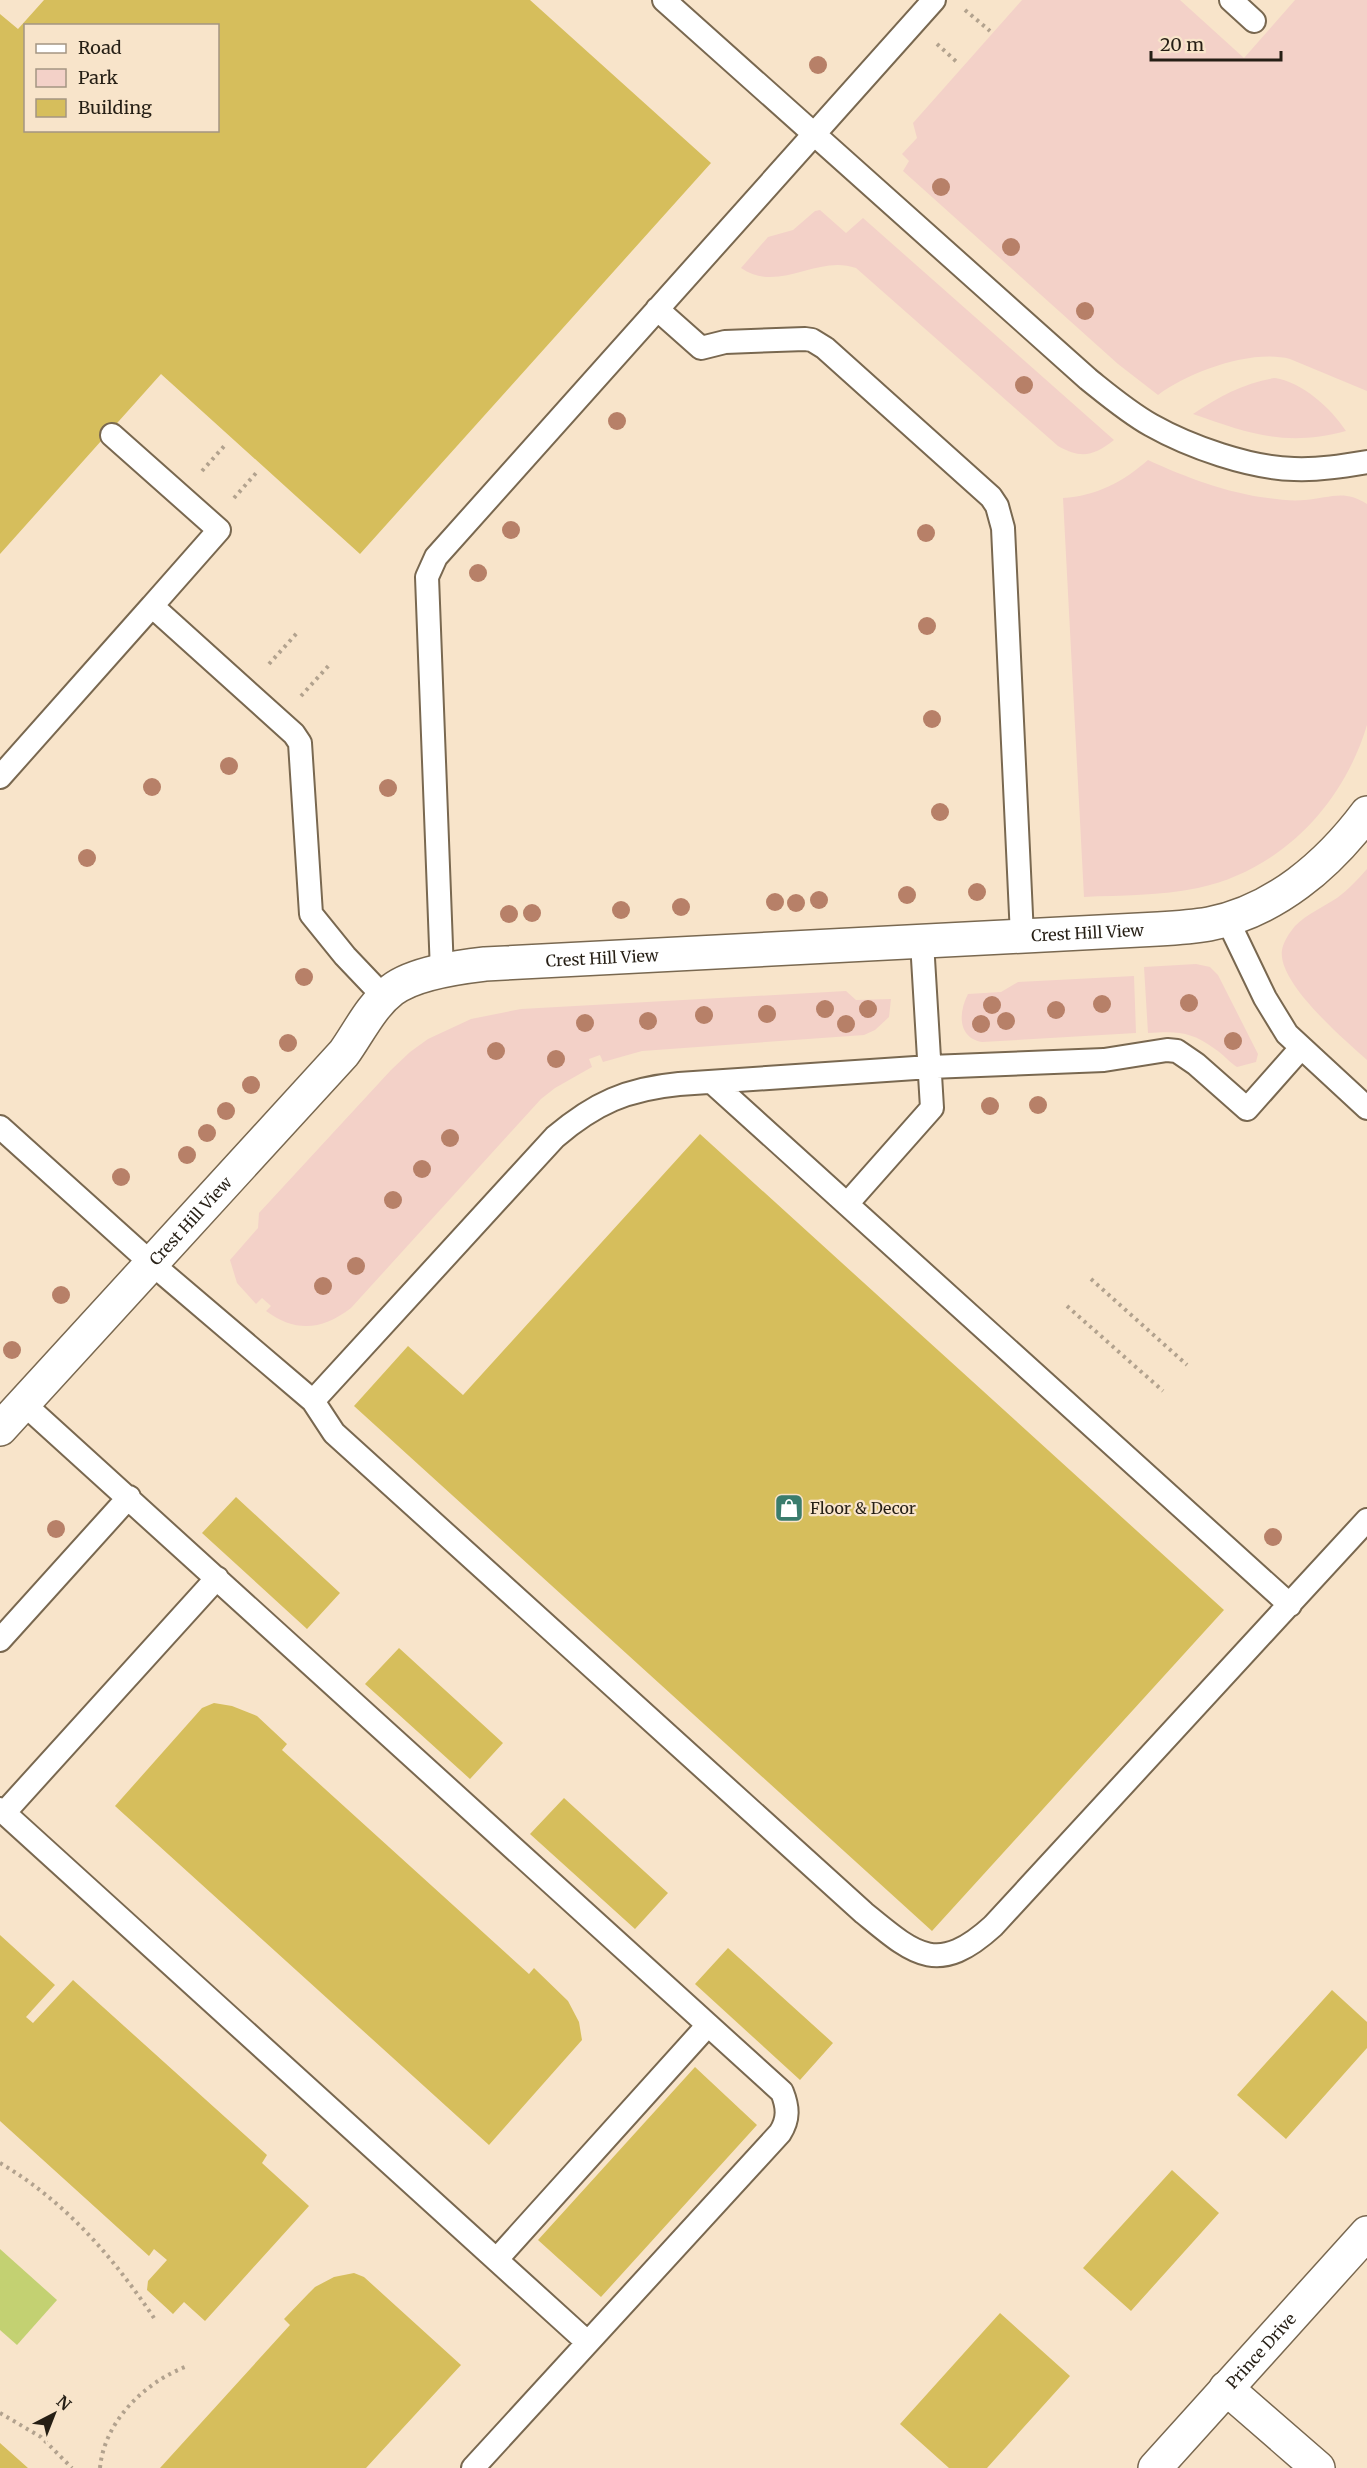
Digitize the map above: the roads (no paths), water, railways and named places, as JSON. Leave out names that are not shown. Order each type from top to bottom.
[{"type":"street","name":"Crest Hill View","points":[[0,1429],[344,1053],[384,997],[404,983],[442,972],[485,964],[1178,928],[1209,924],[1251,911],[1300,882],[1334,853],[1367,813]]},
{"type":"street","name":"Prince Drive","points":[[1155,2468],[1367,2234]]},
{"type":"street","points":[[1226,2388],[1317,2468]]},
{"type":"lane","points":[[664,0],[1088,379],[1151,425],[1202,447],[1272,467],[1320,469],[1367,462]]},
{"type":"lane","points":[[442,972],[427,577],[436,557],[934,0]]},
{"type":"lane","points":[[1231,0],[1254,21]]},
{"type":"lane","points":[[657,309],[701,348],[725,342],[812,340],[825,348],[982,489],[997,506],[1003,528],[1022,936]]},
{"type":"lane","points":[[0,777],[219,530],[112,435]]},
{"type":"lane","points":[[152,606],[294,734],[302,752],[311,914],[345,956],[384,997]]},
{"type":"lane","points":[[1227,919],[1265,998],[1287,1034],[1367,1108]]},
{"type":"lane","points":[[847,1204],[930,1113],[933,1103],[922,942]]},
{"type":"lane","points":[[313,1401],[524,1169],[578,1118],[605,1101],[635,1090],[679,1084],[930,1067],[1104,1060],[1167,1050],[1177,1051],[1196,1064],[1247,1109],[1301,1048]]},
{"type":"lane","points":[[713,1083],[1290,1605]]},
{"type":"lane","points":[[0,1127],[151,1263],[313,1401],[334,1432],[369,1465],[864,1913],[895,1939],[924,1955],[952,1954],[966,1947],[993,1926],[1367,1520]]},
{"type":"lane","points":[[23,1403],[782,2092],[786,2104],[785,2126],[473,2468]]},
{"type":"lane","points":[[0,1640],[129,1497]]},
{"type":"lane","points":[[217,1578],[2,1811],[587,2342]]},
{"type":"lane","points":[[497,2259],[708,2025]]},
{"type":"place","name":"Floor & Decor","points":[[789,1508]]}]
